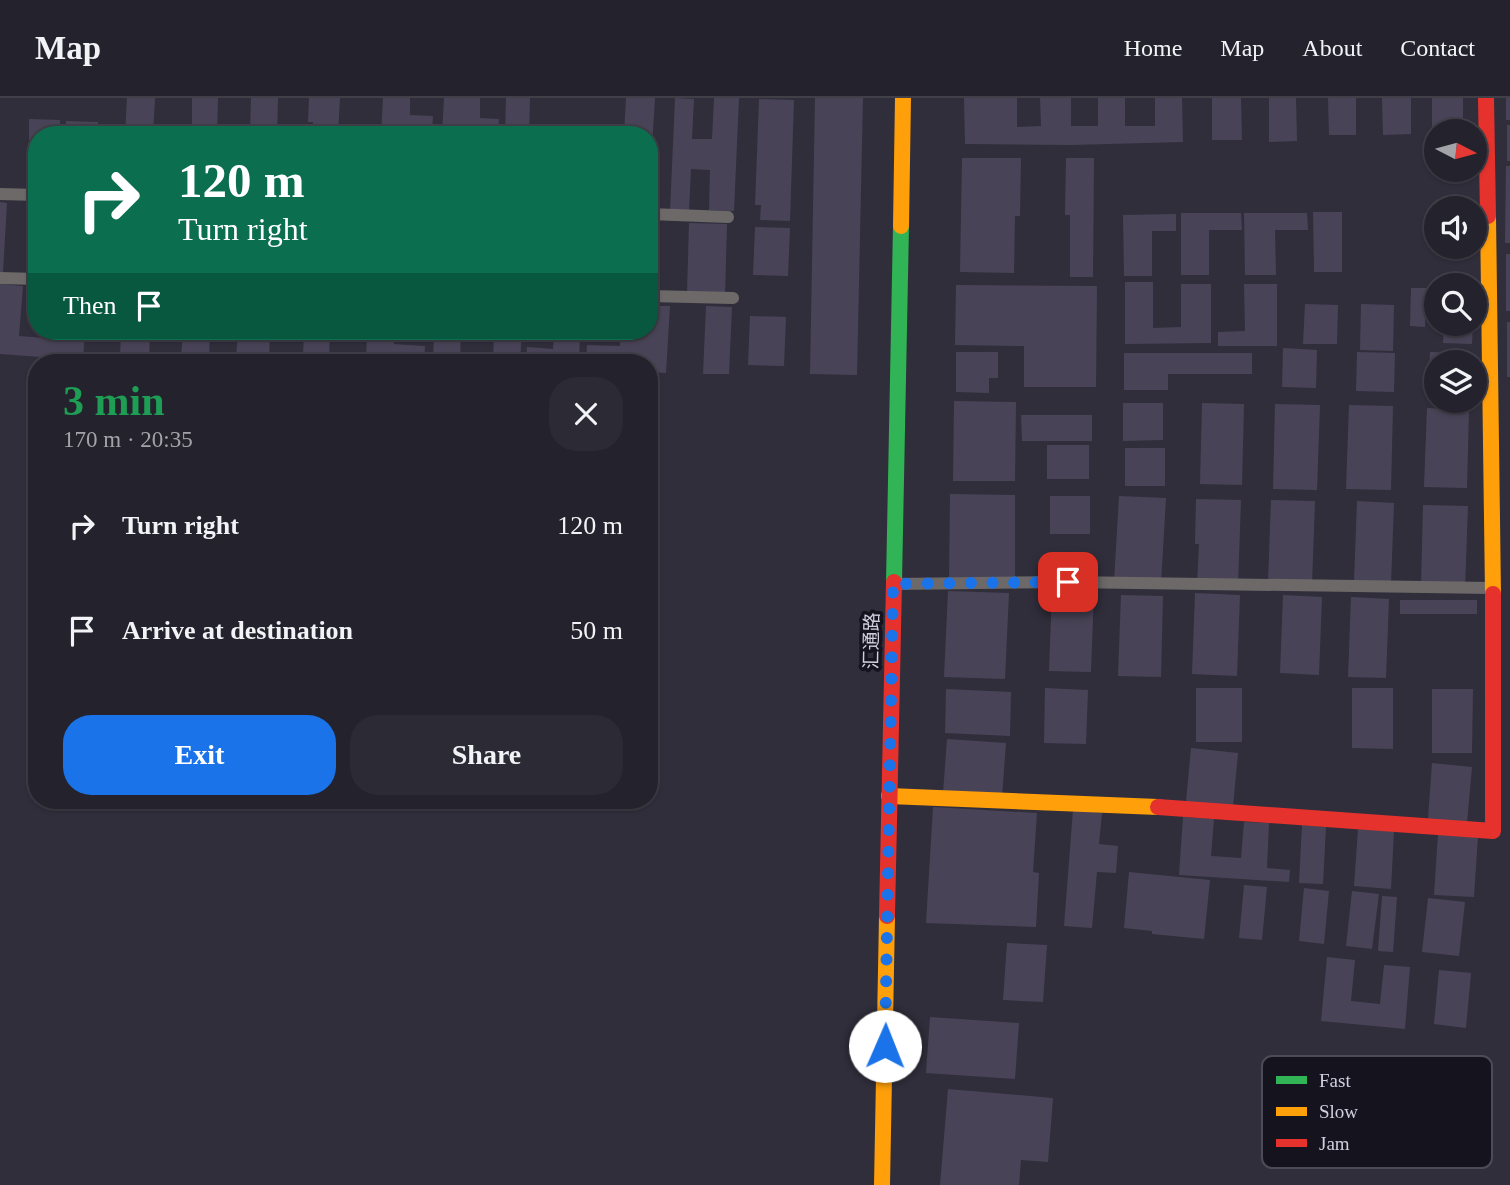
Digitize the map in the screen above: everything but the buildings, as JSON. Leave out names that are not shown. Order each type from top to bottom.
[{"type":"street","name":"汇通路","points":[[882,1185],[903,98]]},
{"type":"street","points":[[889,796],[1196,809],[1493,831],[1493,588],[1497,517],[1486,98]]},
{"type":"lane","points":[[0,194],[28,195]]},
{"type":"lane","points":[[658,214],[728,217]]},
{"type":"lane","points":[[0,278],[28,279]]},
{"type":"lane","points":[[658,296],[733,298]]},
{"type":"lane","points":[[893,584],[1068,582],[1493,588]]},
{"type":"traffic: fast","points":[[894,582],[901,226]]},
{"type":"traffic: slow","points":[[901,226],[903,98]]},
{"type":"traffic: slow","points":[[1488,216],[1493,594]]},
{"type":"traffic: slow","points":[[889,796],[1158,807]]},
{"type":"traffic: slow","points":[[882,1185],[887,916]]},
{"type":"traffic: jam","points":[[1486,98],[1488,216]]},
{"type":"traffic: jam","points":[[887,916],[894,582]]},
{"type":"traffic: jam","points":[[1158,807],[1493,831],[1493,594]]},
{"type":"route","points":[[885,1046],[893,584],[1068,582]]}]
